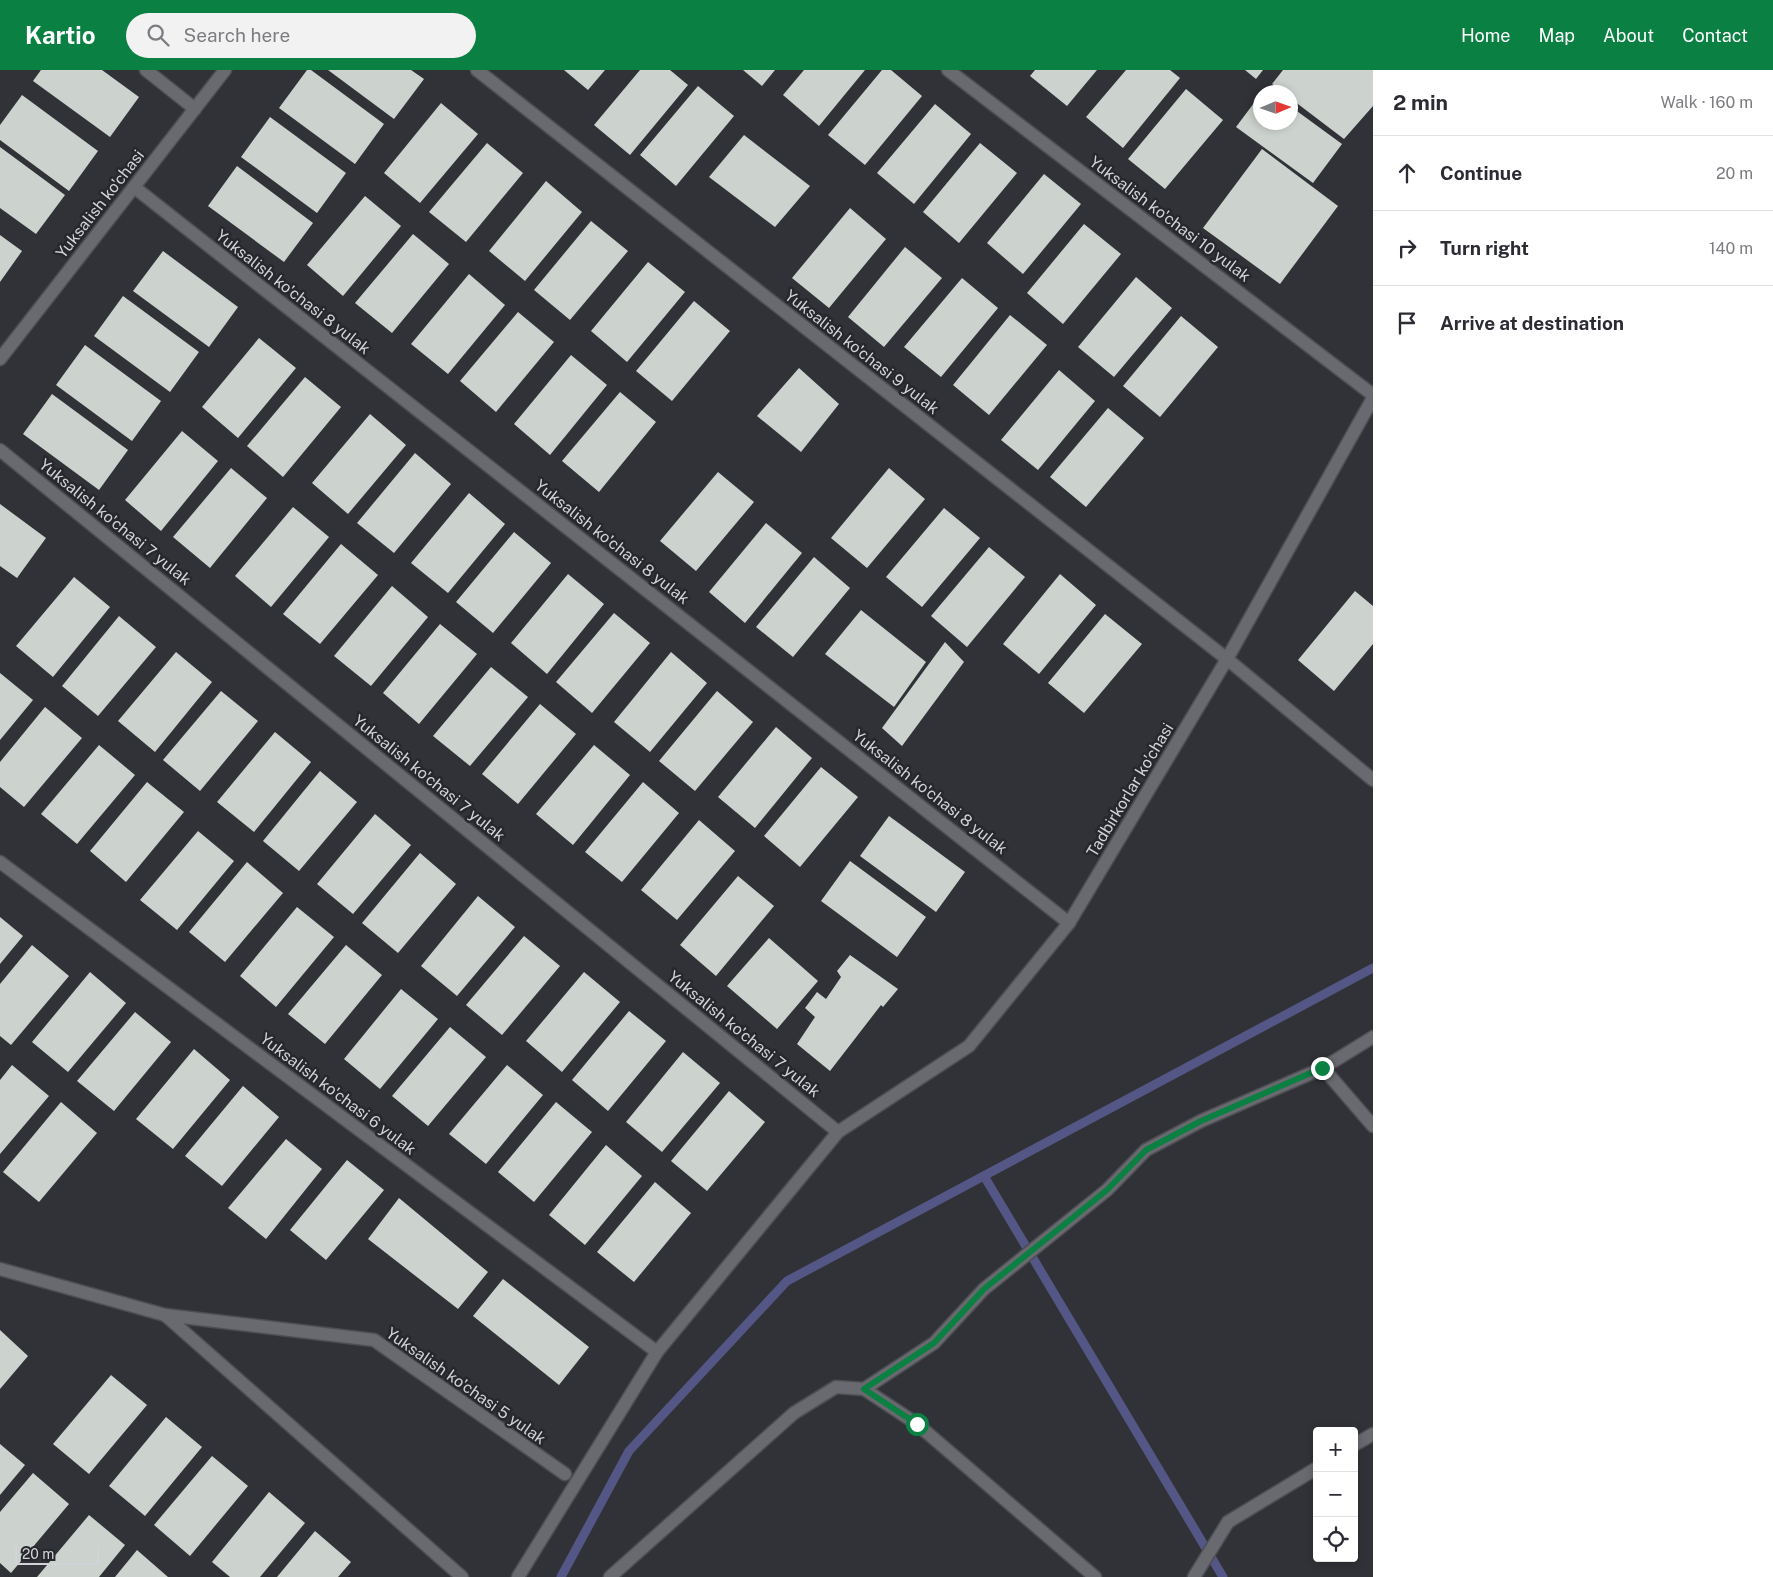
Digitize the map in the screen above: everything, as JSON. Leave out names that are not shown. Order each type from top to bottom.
[{"type":"street","points":[[146,70],[195,109]]},
{"type":"street","name":"Yuksalish ko'chasi","points":[[0,359],[225,70]]},
{"type":"street","name":"Yuksalish ko'chasi 9 yulak","points":[[477,70],[1227,659],[1373,780]]},
{"type":"street","name":"Yuksalish ko'chasi 10 yulak","points":[[948,70],[1373,397]]},
{"type":"street","name":"Yuksalish ko'chasi 8 yulak","points":[[134,187],[1069,923]]},
{"type":"street","name":"Tadbirkorlar ko'chasi","points":[[518,1577],[657,1352],[838,1132],[969,1046],[1069,923],[1227,659],[1373,397]]},
{"type":"street","name":"Yuksalish ko'chasi 7 yulak","points":[[0,450],[838,1132]]},
{"type":"street","name":"Yuksalish ko'chasi 6 yulak","points":[[0,862],[657,1352]]},
{"type":"street","points":[[864,1389],[934,1343],[984,1289],[1107,1190],[1146,1150],[1201,1121],[1322,1068],[1373,1037]]},
{"type":"street","points":[[1322,1068],[1373,1126]]},
{"type":"street","name":"Yuksalish ko'chasi 5 yulak","points":[[0,1269],[166,1315],[374,1340],[564,1474]]},
{"type":"street","name":"Yuksalish ko'chasi 5 yulak","points":[[166,1315],[462,1577]]},
{"type":"street","points":[[610,1577],[794,1413],[836,1387],[864,1389],[917,1424],[1095,1577]]},
{"type":"street","points":[[1358,1443],[1373,1434]]},
{"type":"street","points":[[1194,1577],[1228,1522],[1313,1470]]},
{"type":"building","points":[[41,70],[102,70],[139,97],[110,137],[33,81]]},
{"type":"building","points":[[307,70],[311,70],[384,124],[355,164],[279,108]]},
{"type":"building","points":[[328,70],[411,70],[424,79],[394,119]]},
{"type":"building","points":[[564,70],[605,70],[588,90]]},
{"type":"building","points":[[640,70],[670,70],[688,85],[630,155],[594,125]]},
{"type":"building","points":[[743,70],[775,70],[762,86]]},
{"type":"building","points":[[804,70],[865,70],[819,126],[783,95]]},
{"type":"building","points":[[882,70],[891,70],[922,96],[865,165],[828,135]]},
{"type":"building","points":[[1035,70],[1097,70],[1067,106],[1030,76]]},
{"type":"building","points":[[1126,70],[1170,70],[1180,78],[1123,148],[1086,117]]},
{"type":"building","points":[[1245,70],[1263,70],[1256,79]]},
{"type":"building","points":[[1283,70],[1373,70],[1373,106],[1344,139],[1298,104],[1298,85],[1272,84]]},
{"type":"building","points":[[698,86],[734,116],[676,186],[640,155]]},
{"type":"building","points":[[1186,89],[1223,120],[1165,189],[1128,159]]},
{"type":"building","points":[[22,95],[98,151],[69,191],[0,140],[0,125]]},
{"type":"building","points":[[441,103],[478,134],[420,203],[384,173]]},
{"type":"building","points":[[935,104],[971,134],[914,204],[877,173]]},
{"type":"building","points":[[1253,104],[1253,130],[1298,130],[1298,112],[1342,144],[1313,183],[1236,127]]},
{"type":"building","points":[[270,117],[346,173],[317,213],[241,157]]},
{"type":"building","points":[[744,135],[810,186],[775,227],[709,177]]},
{"type":"building","points":[[487,143],[523,173],[466,242],[429,212]]},
{"type":"building","points":[[980,143],[1017,173],[959,243],[923,212]]},
{"type":"building","points":[[0,147],[65,195],[36,234],[0,208]]},
{"type":"building","points":[[1262,149],[1338,206],[1280,284],[1203,228]]},
{"type":"building","points":[[237,166],[313,223],[284,262],[208,206]]},
{"type":"building","points":[[1044,174],[1081,204],[1023,274],[987,243]]},
{"type":"building","points":[[546,181],[582,212],[525,281],[489,251]]},
{"type":"building","points":[[365,196],[401,226],[343,296],[307,265]]},
{"type":"building","points":[[850,208],[886,239],[829,308],[792,278]]},
{"type":"building","points":[[591,221],[628,251],[570,320],[534,290]]},
{"type":"building","points":[[1084,224],[1121,254],[1063,324],[1027,293]]},
{"type":"building","points":[[413,234],[449,264],[392,333],[355,303]]},
{"type":"building","points":[[0,235],[22,251],[0,282]]},
{"type":"building","points":[[905,247],[942,278],[884,347],[848,317]]},
{"type":"building","points":[[163,251],[238,307],[209,347],[133,291]]},
{"type":"building","points":[[648,262],[685,292],[627,362],[591,331]]},
{"type":"building","points":[[469,274],[505,305],[448,374],[411,344]]},
{"type":"building","points":[[1136,277],[1172,308],[1114,377],[1078,347]]},
{"type":"building","points":[[962,278],[998,308],[941,377],[904,347]]},
{"type":"building","points":[[123,296],[199,352],[170,392],[94,336]]},
{"type":"building","points":[[694,301],[730,331],[672,401],[636,371]]},
{"type":"building","points":[[518,312],[554,342],[496,412],[460,381]]},
{"type":"building","points":[[1010,315],[1047,345],[989,415],[953,385]]},
{"type":"building","points":[[1181,316],[1218,347],[1160,417],[1123,386]]},
{"type":"building","points":[[259,338],[296,368],[238,438],[202,407]]},
{"type":"building","points":[[85,345],[161,401],[132,441],[56,385]]},
{"type":"building","points":[[571,355],[607,385],[550,455],[514,424]]},
{"type":"building","points":[[799,368],[839,404],[801,452],[757,416]]},
{"type":"building","points":[[1059,370],[1095,401],[1038,470],[1001,440]]},
{"type":"building","points":[[305,377],[341,407],[283,477],[247,446]]},
{"type":"building","points":[[620,392],[656,422],[599,492],[562,461]]},
{"type":"building","points":[[52,394],[128,450],[99,490],[23,434]]},
{"type":"building","points":[[1108,408],[1144,438],[1086,507],[1050,477]]},
{"type":"building","points":[[370,414],[406,445],[348,514],[312,483]]},
{"type":"building","points":[[182,431],[218,461],[161,531],[125,500]]},
{"type":"building","points":[[415,453],[451,484],[394,553],[357,523]]},
{"type":"building","points":[[231,468],[267,498],[210,568],[173,537]]},
{"type":"building","points":[[889,468],[925,499],[867,568],[831,538]]},
{"type":"building","points":[[718,472],[754,502],[696,571],[660,541]]},
{"type":"building","points":[[469,493],[505,524],[448,593],[411,563]]},
{"type":"building","points":[[0,504],[46,538],[17,578],[0,566]]},
{"type":"building","points":[[293,507],[329,537],[271,607],[235,576]]},
{"type":"building","points":[[944,508],[980,538],[922,607],[886,577]]},
{"type":"building","points":[[766,523],[802,553],[745,623],[709,592]]},
{"type":"building","points":[[514,532],[551,563],[493,633],[456,602]]},
{"type":"building","points":[[341,544],[378,575],[320,644],[283,614]]},
{"type":"building","points":[[989,547],[1025,577],[967,647],[931,616]]},
{"type":"building","points":[[814,557],[850,588],[793,657],[756,627]]},
{"type":"building","points":[[568,574],[604,604],[547,674],[511,643]]},
{"type":"building","points":[[1060,574],[1096,605],[1039,674],[1003,644]]},
{"type":"building","points":[[74,577],[110,607],[53,677],[16,646]]},
{"type":"building","points":[[392,586],[428,617],[371,686],[334,656]]},
{"type":"building","points":[[1355,591],[1373,606],[1373,644],[1334,691],[1298,660]]},
{"type":"building","points":[[861,610],[926,662],[894,707],[825,654]]},
{"type":"building","points":[[614,613],[650,643],[592,713],[556,682]]},
{"type":"building","points":[[1105,614],[1142,644],[1084,713],[1048,683]]},
{"type":"building","points":[[119,616],[156,647],[98,716],[62,686]]},
{"type":"building","points":[[440,624],[477,654],[419,724],[383,693]]},
{"type":"building","points":[[945,642],[964,662],[902,746],[882,728]]},
{"type":"building","points":[[176,652],[212,682],[155,752],[118,721]]},
{"type":"building","points":[[671,652],[707,683],[650,752],[614,722]]},
{"type":"building","points":[[491,667],[528,697],[470,766],[433,736]]},
{"type":"building","points":[[0,673],[33,700],[0,740]]},
{"type":"building","points":[[221,691],[258,721],[200,791],[163,760]]},
{"type":"building","points":[[717,691],[753,722],[695,791],[659,761]]},
{"type":"building","points":[[540,704],[576,734],[518,804],[482,774]]},
{"type":"building","points":[[45,707],[82,738],[24,807],[0,787],[0,762]]},
{"type":"building","points":[[776,727],[812,758],[755,828],[718,797]]},
{"type":"building","points":[[275,732],[311,762],[254,832],[217,802]]},
{"type":"building","points":[[99,745],[135,775],[77,844],[41,814]]},
{"type":"building","points":[[594,745],[630,775],[573,845],[536,814]]},
{"type":"building","points":[[821,767],[858,797],[800,867],[764,836]]},
{"type":"building","points":[[320,771],[357,802],[299,871],[263,841]]},
{"type":"building","points":[[147,782],[184,812],[126,882],[90,851]]},
{"type":"building","points":[[643,782],[679,813],[622,882],[585,852]]},
{"type":"building","points":[[375,814],[411,845],[353,914],[317,884]]},
{"type":"building","points":[[889,816],[965,872],[936,912],[860,856]]},
{"type":"building","points":[[699,820],[735,851],[677,920],[641,890]]},
{"type":"building","points":[[198,831],[234,861],[177,930],[140,900]]},
{"type":"building","points":[[420,853],[456,884],[398,953],[362,923]]},
{"type":"building","points":[[850,861],[926,917],[897,957],[821,901]]},
{"type":"building","points":[[247,862],[283,893],[225,962],[189,932]]},
{"type":"building","points":[[738,876],[774,906],[716,976],[680,945]]},
{"type":"building","points":[[478,896],[515,927],[457,996],[421,966]]},
{"type":"building","points":[[297,907],[334,937],[276,1007],[240,976]]},
{"type":"building","points":[[0,917],[23,936],[0,964]]},
{"type":"building","points":[[524,936],[560,966],[502,1035],[466,1005]]},
{"type":"building","points":[[769,938],[818,981],[777,1029],[727,986]]},
{"type":"building","points":[[32,945],[69,976],[11,1045],[0,1036],[0,984]]},
{"type":"building","points":[[346,945],[382,975],[325,1044],[288,1014]]},
{"type":"building","points":[[850,955],[898,989],[883,1007],[881,1005],[830,1071],[797,1044],[815,1017],[805,1008],[817,992],[826,999],[841,977],[837,971]]},
{"type":"building","points":[[90,972],[126,1003],[68,1072],[32,1042]]},
{"type":"building","points":[[584,972],[620,1002],[562,1072],[526,1041]]},
{"type":"building","points":[[401,989],[438,1019],[380,1089],[344,1059]]},
{"type":"building","points":[[629,1011],[666,1041],[608,1111],[572,1080]]},
{"type":"building","points":[[135,1012],[171,1042],[114,1111],[77,1081]]},
{"type":"building","points":[[450,1027],[486,1057],[428,1126],[392,1096]]},
{"type":"building","points":[[194,1049],[230,1080],[173,1149],[136,1119]]},
{"type":"building","points":[[683,1052],[720,1083],[662,1152],[626,1122]]},
{"type":"building","points":[[12,1065],[49,1096],[0,1154],[0,1080]]},
{"type":"building","points":[[507,1065],[543,1095],[486,1164],[449,1134]]},
{"type":"building","points":[[243,1086],[279,1117],[222,1186],[185,1156]]},
{"type":"building","points":[[729,1091],[765,1122],[707,1191],[671,1161]]},
{"type":"building","points":[[61,1102],[97,1133],[39,1202],[3,1172]]},
{"type":"building","points":[[556,1102],[592,1132],[534,1202],[498,1172]]},
{"type":"building","points":[[286,1139],[322,1169],[266,1239],[228,1208]]},
{"type":"building","points":[[606,1145],[642,1176],[585,1245],[549,1215]]},
{"type":"building","points":[[347,1160],[384,1190],[326,1260],[290,1230]]},
{"type":"building","points":[[655,1182],[691,1213],[634,1282],[597,1252]]},
{"type":"building","points":[[399,1198],[488,1272],[458,1309],[368,1239]]},
{"type":"building","points":[[503,1279],[589,1347],[559,1385],[473,1316]]},
{"type":"building","points":[[0,1330],[28,1356],[0,1389]]},
{"type":"building","points":[[111,1375],[147,1405],[89,1474],[53,1444]]},
{"type":"building","points":[[166,1417],[202,1447],[145,1516],[109,1486]]},
{"type":"building","points":[[0,1444],[25,1465],[0,1495]]},
{"type":"building","points":[[212,1456],[248,1486],[190,1556],[154,1525]]},
{"type":"building","points":[[33,1473],[69,1504],[11,1573],[0,1563],[0,1512]]},
{"type":"building","points":[[269,1492],[305,1523],[260,1577],[230,1577],[212,1562]]},
{"type":"building","points":[[89,1515],[125,1545],[99,1577],[37,1577]]},
{"type":"building","points":[[315,1531],[351,1562],[338,1577],[277,1577]]},
{"type":"building","points":[[137,1550],[168,1577],[115,1577]]},
{"type":"waterway","points":[[561,1577],[629,1451],[787,1281],[1373,968]]},
{"type":"waterway","points":[[984,1176],[1223,1577]]},
{"type":"route","points":[[917,1424],[864,1389],[934,1343],[984,1289],[1107,1190],[1146,1150],[1201,1121],[1322,1068]]}]
